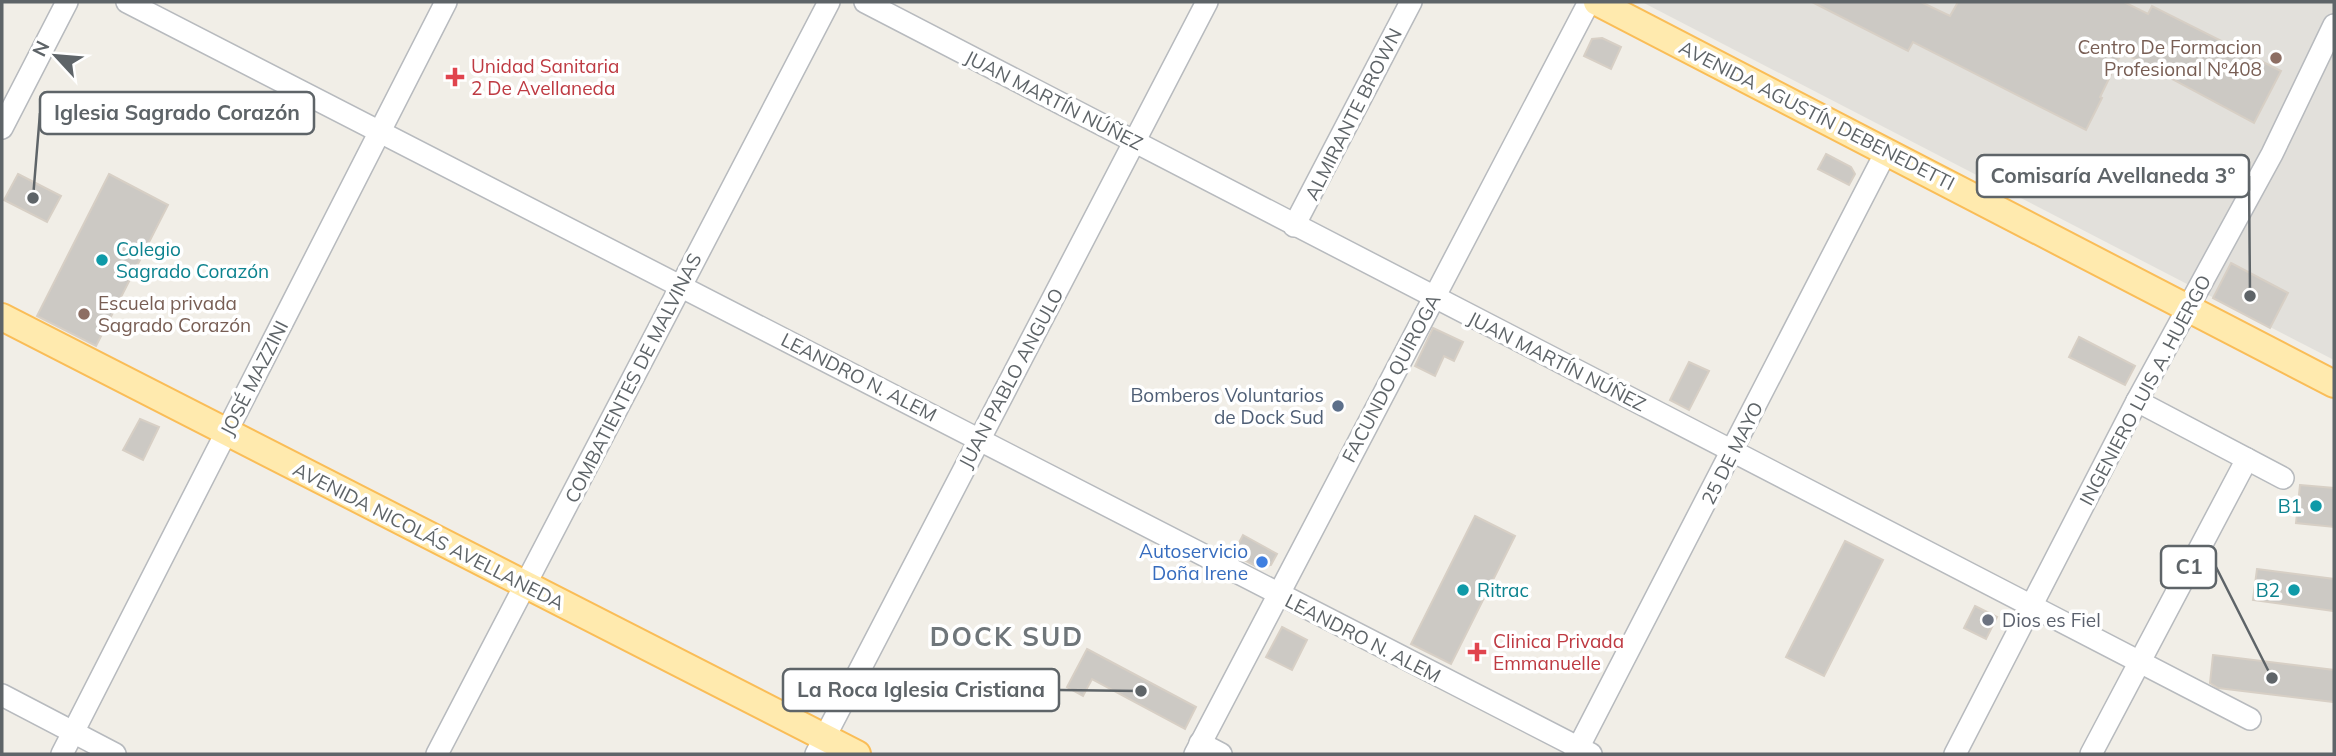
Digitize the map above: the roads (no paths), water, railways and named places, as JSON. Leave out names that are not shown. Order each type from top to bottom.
[{"type":"main road","name":"AVENIDA AGUSTÍN DEBENEDETTI","points":[[1597,2],[2334,384]]},
{"type":"main road","name":"AVENIDA NICOLÁS AVELLANEDA","points":[[2,317],[525,586],[821,746],[857,754]]},
{"type":"street","points":[[2,128],[67,2]]},
{"type":"street","name":"LEANDRO N. ALEM","points":[[127,2],[681,285],[1581,752]]},
{"type":"street","name":"JOSÉ MAZZINI","points":[[62,754],[446,2]]},
{"type":"street","name":"COMBATIENTES DE MALVINAS","points":[[437,754],[829,2]]},
{"type":"street","name":"JUAN MARTÍN NÚÑEZ","points":[[865,2],[2250,719]]},
{"type":"street","name":"JUAN PABLO ANGULO","points":[[821,746],[1207,2]]},
{"type":"street","name":"ALMIRANTE BROWN","points":[[1294,226],[1411,2]]},
{"type":"street","name":"FACUNDO QUIROGA","points":[[1197,749],[1589,2]]},
{"type":"street","name":"INGENIERO LUIS A. HUERGO","points":[[1955,754],[2187,306],[2227,239],[2282,134],[2334,25]]},
{"type":"street","name":"25 DE MAYO","points":[[1581,752],[1887,150]]},
{"type":"street","points":[[2137,401],[2283,478]]},
{"type":"street","points":[[2091,754],[2247,459]]},
{"type":"street","points":[[2,695],[116,754]]},
{"type":"street","points":[[1197,749],[1221,754]]},
{"type":"place","name":"Centro De Formacion Profesional Nº408","points":[[2276,58]]},
{"type":"place","name":"Unidad Sanitaria 2 De Avellaneda","points":[[455,77]]},
{"type":"place","name":"Iglesia Sagrado Corazón","points":[[33,198]]},
{"type":"place","name":"Colegio Sagrado Corazón","points":[[102,260]]},
{"type":"place","name":"Comisaría Avellaneda 3°","points":[[2250,296]]},
{"type":"place","name":"Escuela privada Sagrado Corazón","points":[[84,314]]},
{"type":"place","name":"Bomberos Voluntarios de Dock Sud","points":[[1338,406]]},
{"type":"place","name":"B1","points":[[2316,506]]},
{"type":"place","name":"Autoservicio Doña Irene","points":[[1262,562]]},
{"type":"place","name":"Ritrac","points":[[1463,590]]},
{"type":"place","name":"B2","points":[[2294,590]]},
{"type":"place","name":"Dios es Fiel","points":[[1988,620]]},
{"type":"place","name":"Clinica Privada Emmanuelle","points":[[1477,652]]},
{"type":"place","name":"C1","points":[[2272,678]]},
{"type":"place","name":"La Roca Iglesia Cristiana","points":[[1141,691]]},
{"type":"district","name":"DOCK SUD","points":[[1007,637]]}]
